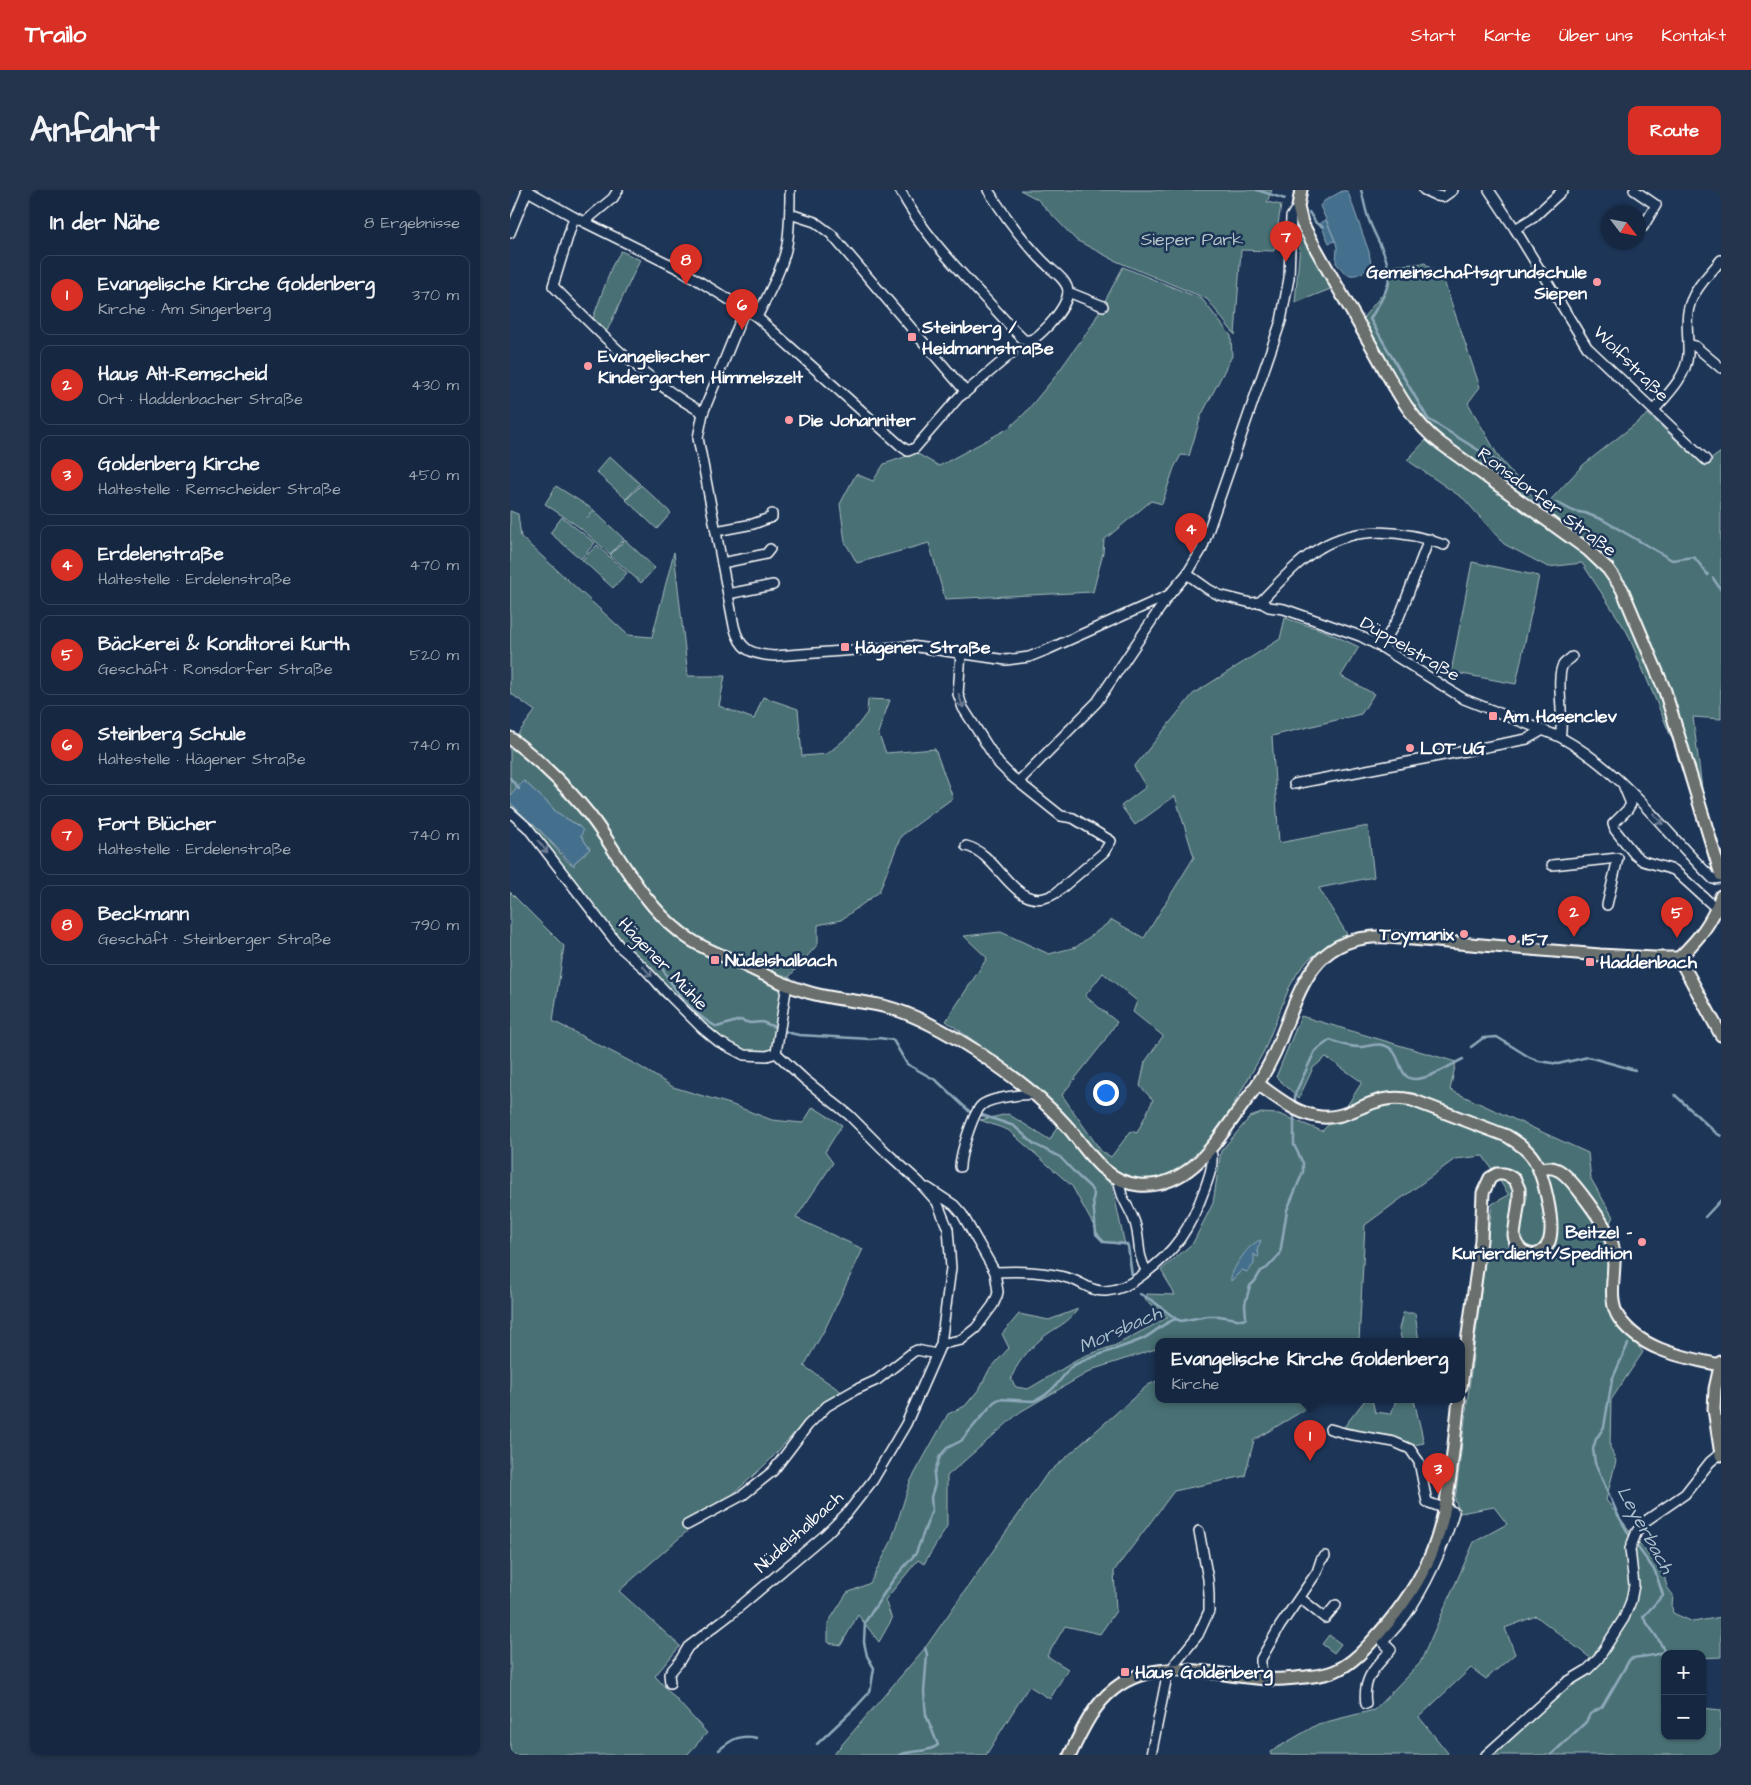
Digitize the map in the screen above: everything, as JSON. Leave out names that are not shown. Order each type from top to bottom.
[{"type":"main road","name":"Ronsdorfer Straße","points":[[1301,190],[1298,208],[1302,223],[1416,420],[1430,436],[1588,550],[1616,579],[1630,606],[1665,691],[1721,876]]},
{"type":"main road","points":[[510,738],[584,808],[645,896],[665,920],[681,934],[696,943],[787,984],[821,996],[886,1007],[918,1018],[974,1049],[1036,1095],[1065,1125],[1103,1170],[1119,1180],[1140,1185],[1158,1184],[1186,1172],[1209,1150],[1258,1084],[1272,1060],[1298,993],[1308,975],[1328,953],[1357,940],[1373,937],[1394,937],[1654,958],[1679,958],[1706,929],[1717,909],[1721,896]]},
{"type":"main road","points":[[1679,958],[1721,1035]]},
{"type":"main road","points":[[1258,1084],[1296,1109],[1315,1116],[1331,1118],[1347,1114],[1385,1098],[1412,1100],[1515,1141],[1526,1150],[1540,1170],[1546,1190],[1551,1231],[1548,1245],[1540,1252],[1528,1254],[1519,1249],[1514,1241],[1514,1224],[1519,1188],[1515,1180],[1504,1174],[1498,1174],[1490,1178],[1484,1187],[1481,1240],[1465,1357]]},
{"type":"main road","points":[[1540,1170],[1545,1167],[1553,1168],[1565,1174],[1608,1232],[1614,1252],[1614,1302],[1617,1314],[1623,1323],[1646,1342],[1663,1351],[1721,1363],[1715,1389],[1714,1409],[1721,1454]]},
{"type":"main road","points":[[1070,1755],[1096,1708],[1114,1689],[1146,1674],[1185,1670],[1261,1679],[1284,1679],[1329,1673],[1355,1658],[1391,1620],[1410,1593],[1431,1553],[1444,1510],[1459,1403]]},
{"type":"street","points":[[510,233],[527,190],[574,217],[682,270],[757,317],[910,451],[915,448],[959,397],[1012,353]]},
{"type":"street","points":[[584,222],[613,198],[618,190]]},
{"type":"street","points":[[757,317],[782,263],[787,244],[790,190]]},
{"type":"street","points":[[900,190],[914,214],[940,248],[1024,340],[1034,339],[1055,318],[1065,303],[1068,292],[1063,280],[1016,232],[988,190]]},
{"type":"street","points":[[1424,190],[1443,197],[1453,190]]},
{"type":"street","name":"Wolfstraße","points":[[1489,190],[1515,229],[1581,339],[1706,460]]},
{"type":"street","points":[[1515,229],[1533,218],[1563,190]]},
{"type":"street","points":[[1634,190],[1656,205],[1646,222]]},
{"type":"street","points":[[1019,782],[1097,702],[1169,595],[1187,574],[1196,559],[1205,540],[1281,321],[1289,278],[1291,217],[1298,208]]},
{"type":"street","points":[[790,214],[815,222],[831,234],[966,392]]},
{"type":"street","points":[[574,217],[553,286],[596,329],[651,379],[703,413]]},
{"type":"street","points":[[1654,410],[1673,388],[1687,362],[1687,316],[1690,302],[1702,283],[1721,260]]},
{"type":"street","points":[[1068,292],[1103,306]]},
{"type":"street","points":[[745,310],[703,413],[699,427],[698,444],[738,639],[745,648],[754,653],[784,656],[911,646],[998,660],[1018,659],[1029,657],[1169,595]]},
{"type":"street","points":[[1688,344],[1696,346],[1721,368]]},
{"type":"street","points":[[716,531],[753,524],[772,517],[772,514]]},
{"type":"street","points":[[1260,602],[1305,558],[1334,541],[1364,533],[1380,532],[1399,533],[1429,539],[1444,545]]},
{"type":"street","points":[[1381,647],[1406,602],[1429,539]]},
{"type":"street","points":[[722,563],[766,554],[770,550]]},
{"type":"street","name":"Düppelstraße","points":[[1187,574],[1219,595],[1251,603],[1260,602],[1269,607],[1305,615],[1360,636],[1464,699],[1560,737],[1601,763],[1656,817],[1713,879],[1721,876]]},
{"type":"street","points":[[728,594],[773,585]]},
{"type":"street","points":[[961,653],[958,694],[963,708],[999,764],[1062,816],[1073,818],[1111,841],[1104,852],[1056,893],[1048,898],[1036,900],[1022,894],[986,858],[973,848],[966,846]]},
{"type":"street","points":[[1560,737],[1563,728],[1559,676],[1564,663],[1572,657]]},
{"type":"street","points":[[1294,784],[1527,739],[1543,730]]},
{"type":"street","points":[[1624,785],[1624,790],[1630,804],[1628,809],[1613,824],[1615,830],[1631,851],[1643,861],[1674,870],[1717,909]]},
{"type":"street","name":"Hägener Mühle","points":[[510,812],[528,828],[620,947],[643,967],[702,1028],[719,1042],[744,1055],[767,1056],[777,1049]]},
{"type":"street","points":[[1552,865],[1618,858],[1627,855],[1631,851]]},
{"type":"street","points":[[1607,905],[1618,858]]},
{"type":"street","points":[[777,1049],[787,984]]},
{"type":"street","name":"Nüdelshalbach","points":[[670,1683],[669,1674],[688,1647],[731,1614],[820,1539],[848,1512],[873,1480],[906,1424],[941,1344],[950,1287],[950,1247],[948,1229],[937,1202],[919,1182],[849,1115],[780,1058],[777,1049]]},
{"type":"street","points":[[960,1167],[960,1159],[974,1117],[981,1106],[989,1101],[1029,1093],[1036,1095]]},
{"type":"street","points":[[995,1272],[1028,1270],[1072,1279],[1091,1289],[1100,1291],[1120,1288],[1148,1272],[1170,1252],[1186,1232],[1211,1171],[1212,1155],[1209,1150]]},
{"type":"street","points":[[1119,1180],[1122,1197],[1136,1224],[1142,1261],[1148,1272]]},
{"type":"street","points":[[919,1182],[958,1209],[995,1272],[998,1296],[984,1318],[961,1340],[941,1344]]},
{"type":"street","points":[[687,1526],[743,1495],[772,1471],[808,1425],[834,1401],[877,1380],[917,1350],[936,1354]]},
{"type":"street","points":[[1330,1429],[1394,1442],[1410,1449],[1419,1462],[1426,1501],[1444,1510],[1454,1512],[1434,1567],[1404,1617],[1382,1642],[1391,1650],[1372,1670],[1366,1688],[1366,1704]]},
{"type":"street","points":[[1486,1755],[1567,1682],[1587,1670],[1598,1659],[1624,1618],[1631,1601],[1634,1585],[1630,1546],[1637,1531],[1648,1520],[1685,1494],[1710,1462],[1721,1454]]},
{"type":"street","points":[[1150,1755],[1165,1683],[1171,1670],[1198,1635],[1209,1611],[1208,1578],[1199,1531]]},
{"type":"street","points":[[1261,1679],[1261,1659],[1280,1626],[1317,1572],[1321,1560],[1325,1556]]},
{"type":"street","points":[[1300,1598],[1325,1618],[1336,1605]]},
{"type":"green space","name":"Sieper Park","points":[[1020,190],[1272,190],[1267,202],[1281,205],[1274,251],[1241,250],[1235,335],[1207,299],[1116,261],[1076,240],[1037,199]]},
{"type":"green space","points":[[1301,233],[1333,288],[1295,303]]},
{"type":"green space","points":[[621,251],[640,260],[607,331],[593,318],[612,266]]},
{"type":"green space","points":[[1425,263],[1444,281],[1480,387],[1468,403],[1500,459],[1543,508],[1583,465],[1648,414],[1703,465],[1721,452],[1721,719],[1693,717],[1702,789],[1680,758],[1627,632],[1582,563],[1548,567],[1504,544],[1464,499],[1407,460],[1430,436],[1362,319],[1389,286],[1392,266]]},
{"type":"green space","points":[[1123,267],[1202,299],[1231,336],[1232,356],[1201,416],[1189,456],[1181,455],[1174,468],[1162,504],[1151,501],[1104,540],[1103,553],[1093,592],[945,599],[929,543],[857,563],[845,542],[840,504],[856,474],[873,481],[884,464],[916,453],[939,466],[1009,428],[1025,413],[1054,378],[1092,325]]},
{"type":"green space","points":[[610,456],[640,484],[626,499],[596,472]]},
{"type":"green space","points":[[641,485],[671,513],[657,529],[626,500]]},
{"type":"green space","points":[[556,486],[594,510],[587,519],[594,511],[624,539],[610,554],[579,527],[545,504]]},
{"type":"green space","points":[[510,511],[518,514],[521,537],[628,635],[652,637],[674,552],[688,676],[725,676],[719,706],[754,719],[763,697],[798,709],[802,756],[827,754],[850,735],[867,713],[868,699],[890,700],[878,733],[886,753],[935,749],[953,798],[901,836],[879,892],[841,920],[818,925],[818,944],[782,985],[775,1053],[744,1052],[707,1034],[660,995],[510,814],[510,802],[531,824],[533,823],[570,864],[574,863],[590,849],[581,836],[580,827],[556,812],[524,781],[517,786],[510,796],[510,730],[517,735],[535,711],[510,693]]},
{"type":"green space","points":[[562,517],[595,543],[581,559],[550,533]]},
{"type":"green space","points":[[625,540],[655,568],[641,583],[610,555]]},
{"type":"green space","points":[[597,545],[627,573],[613,588],[582,560]]},
{"type":"green space","points":[[1472,562],[1539,576],[1516,684],[1451,672]]},
{"type":"green space","points":[[1285,618],[1325,631],[1359,647],[1341,676],[1374,694],[1361,714],[1272,736],[1279,843],[1368,826],[1374,877],[1319,888],[1348,936],[1310,958],[1298,972],[1289,988],[1264,1051],[1211,1144],[1176,1175],[1140,1182],[1109,1171],[1125,1245],[1102,1241],[1072,1186],[1008,1130],[980,1120],[1008,1114],[1050,1140],[1063,1115],[1038,1089],[1019,1073],[946,1021],[987,958],[964,936],[1001,932],[1049,954],[1076,947],[1112,920],[1144,938],[1194,857],[1175,796],[1135,825],[1121,806],[1146,787],[1134,767],[1193,694],[1280,639]],"holes":[[[1103,973],[1137,1001],[1133,1012],[1163,1036],[1145,1062],[1140,1086],[1153,1100],[1137,1133],[1131,1131],[1111,1157],[1101,1151],[1062,1095],[1117,1022],[1085,996]]]},
{"type":"green space","points":[[510,892],[564,946],[553,1021],[639,1066],[673,1087],[730,1104],[772,1120],[803,1123],[813,1107],[842,1125],[825,1152],[833,1163],[796,1218],[863,1249],[825,1329],[804,1366],[842,1392],[818,1407],[768,1462],[729,1498],[685,1533],[619,1591],[680,1646],[655,1676],[707,1733],[687,1755],[510,1755]]},
{"type":"green space","points":[[1301,1016],[1456,1062],[1450,1090],[1588,1153],[1591,1179],[1613,1217],[1605,1232],[1612,1254],[1611,1314],[1643,1352],[1611,1400],[1610,1447],[1616,1461],[1606,1500],[1664,1575],[1667,1587],[1673,1595],[1673,1613],[1693,1622],[1721,1617],[1721,1657],[1706,1658],[1706,1650],[1661,1650],[1661,1740],[1706,1740],[1706,1708],[1721,1710],[1721,1755],[1489,1755],[1593,1660],[1536,1616],[1505,1628],[1515,1654],[1486,1679],[1471,1668],[1419,1717],[1448,1753],[1446,1755],[1271,1755],[1270,1752],[1318,1724],[1374,1710],[1420,1663],[1474,1542],[1507,1524],[1494,1507],[1460,1513],[1455,1500],[1492,1204],[1509,1195],[1483,1156],[1455,1159],[1365,1225],[1359,1338],[1155,1338],[1155,1349],[1094,1369],[1020,1412],[947,1476],[947,1526],[924,1564],[918,1560],[885,1600],[892,1619],[879,1642],[858,1615],[841,1645],[828,1643],[828,1623],[847,1593],[870,1583],[891,1542],[910,1482],[948,1414],[965,1406],[980,1388],[989,1370],[1009,1348],[1002,1334],[1019,1314],[1049,1320],[1078,1309],[1065,1322],[1041,1339],[1019,1363],[1011,1380],[1016,1387],[1028,1389],[1084,1356],[1116,1345],[1168,1317],[1145,1300],[1147,1294],[1175,1295],[1161,1270],[1193,1243],[1213,1203],[1221,1151],[1250,1117],[1261,1113],[1279,1114],[1322,1131],[1345,1109],[1362,1082],[1326,1057],[1313,1068],[1299,1098],[1276,1077]]},
{"type":"green space","points":[[1403,1313],[1415,1313],[1418,1338],[1401,1338],[1399,1329]]},
{"type":"green space","points":[[1155,1382],[1155,1403],[1316,1403],[1254,1440],[1245,1476],[1174,1491],[1114,1571],[1116,1611],[1100,1634],[1065,1626],[1047,1656],[1068,1669],[1050,1699],[1029,1686],[986,1755],[833,1755],[925,1648],[1046,1475],[1148,1385]]},
{"type":"green space","points":[[1363,1403],[1373,1403],[1375,1412],[1391,1414],[1395,1403],[1415,1403],[1424,1443],[1408,1446],[1394,1438],[1344,1427]]},
{"type":"green space","points":[[1329,1635],[1341,1644],[1334,1653],[1322,1644]]},
{"type":"water","points":[[1344,190],[1348,192],[1369,252],[1371,264],[1363,272],[1356,275],[1348,275],[1336,263],[1337,247],[1320,206],[1324,201]]},
{"type":"water","points":[[1326,220],[1335,241],[1329,243],[1320,223]]},
{"type":"water","points":[[524,781],[556,812],[580,827],[583,831],[581,836],[590,849],[574,863],[574,866],[510,802],[510,796]]},
{"type":"water","points":[[1260,1240],[1257,1249],[1259,1256],[1257,1257],[1254,1254],[1254,1264],[1247,1272],[1242,1270],[1231,1281],[1232,1273],[1241,1258],[1251,1246]]},
{"type":"waterway","points":[[1257,190],[1285,199]]},
{"type":"waterway","points":[[1361,190],[1368,216],[1389,270],[1387,288],[1370,319],[1428,419],[1501,464]]},
{"type":"waterway","points":[[1309,212],[1316,223],[1323,227]]},
{"type":"waterway","points":[[1556,502],[1573,511],[1585,513],[1603,520],[1672,560],[1694,557],[1708,575]]},
{"type":"waterway","points":[[1713,578],[1721,590]]},
{"type":"waterway","points":[[510,778],[519,789]]},
{"type":"waterway","points":[[659,962],[670,981],[690,1007],[717,1027],[740,1020],[750,1023],[762,1022],[799,1035],[893,1040],[907,1064],[937,1081],[970,1112]]},
{"type":"waterway","name":"Morsbach","points":[[1471,1047],[1483,1038],[1497,1037],[1539,1061],[1558,1064],[1588,1057],[1635,1070]]},
{"type":"waterway","name":"Morsbach","points":[[1295,1105],[1295,1094],[1315,1051],[1330,1040],[1352,1046],[1383,1045],[1391,1049],[1395,1054],[1404,1074],[1409,1078],[1417,1079],[1429,1076],[1463,1059]]},
{"type":"waterway","name":"Morsbach","points":[[1675,1095],[1721,1136]]},
{"type":"waterway","name":"Morsbach","points":[[817,1744],[856,1707],[867,1695],[871,1687],[874,1668],[867,1656],[864,1642],[865,1622],[893,1580],[916,1553],[932,1510],[931,1497],[935,1484],[934,1474],[940,1456],[947,1448],[961,1441],[994,1402],[999,1399],[1033,1401],[1039,1399],[1054,1388],[1074,1365],[1140,1340],[1171,1321],[1207,1316],[1243,1320],[1246,1318],[1245,1304],[1250,1286],[1261,1271],[1267,1268],[1280,1254],[1287,1210],[1303,1172],[1303,1163],[1294,1145],[1294,1113]]},
{"type":"waterway","points":[[982,1115],[1014,1126],[1034,1144],[1060,1157],[1090,1187],[1094,1194],[1096,1234],[1104,1242],[1126,1244],[1128,1246],[1132,1276]]},
{"type":"waterway","name":"Leyerbach","points":[[1705,1217],[1721,1200]]},
{"type":"waterway","points":[[1140,1294],[1153,1301],[1176,1319]]},
{"type":"waterway","name":"Leyerbach","points":[[1628,1344],[1612,1380],[1604,1427],[1596,1439],[1593,1449],[1595,1463],[1618,1515],[1631,1538]]},
{"type":"waterway","name":"Leyerbach","points":[[1551,1755],[1586,1722],[1590,1714],[1602,1707],[1630,1659],[1656,1655],[1664,1651],[1643,1617],[1663,1595],[1655,1571],[1634,1542]]},
{"type":"waterway","points":[[899,1755],[934,1748],[938,1745],[926,1715],[924,1692],[927,1654],[925,1648]]},
{"type":"waterway","name":"Morsbach","points":[[719,1750],[736,1738],[757,1738]]},
{"type":"place","name":"Fort Blücher","points":[[1286,262]]},
{"type":"place","name":"Gemeinschaftsgrundschule Siepen","points":[[1597,282]]},
{"type":"place","name":"Beckmann","points":[[686,285]]},
{"type":"place","name":"Steinberg Schule","points":[[742,330]]},
{"type":"place","name":"Steinberg / Heidmannstraße","points":[[912,337]]},
{"type":"place","name":"Evangelischer Kindergarten Himmelszelt","points":[[588,366]]},
{"type":"place","name":"Die Johanniter","points":[[789,420]]},
{"type":"place","name":"Erdelenstraße","points":[[1191,554]]},
{"type":"place","name":"Hägener Straße","points":[[845,647]]},
{"type":"place","name":"Am Hasenclev","points":[[1493,716]]},
{"type":"place","name":"LOT UG","points":[[1410,748]]},
{"type":"place","name":"Toymanix","points":[[1464,934]]},
{"type":"place","name":"Haus Alt-Remscheid","points":[[1574,937]]},
{"type":"place","name":"Bäckerei & Konditorei Kurth","points":[[1677,938]]},
{"type":"place","name":"157","points":[[1512,939]]},
{"type":"place","name":"Nüdelshalbach","points":[[715,960]]},
{"type":"place","name":"Haddenbach","points":[[1590,962]]},
{"type":"place","name":"Beitzel - Kurierdienst/Spedition","points":[[1642,1242]]},
{"type":"place","name":"Evangelische Kirche Goldenberg","points":[[1310,1461]]},
{"type":"place","name":"Goldenberg Kirche","points":[[1438,1494]]},
{"type":"place","name":"Haus Goldenberg","points":[[1125,1672]]}]
